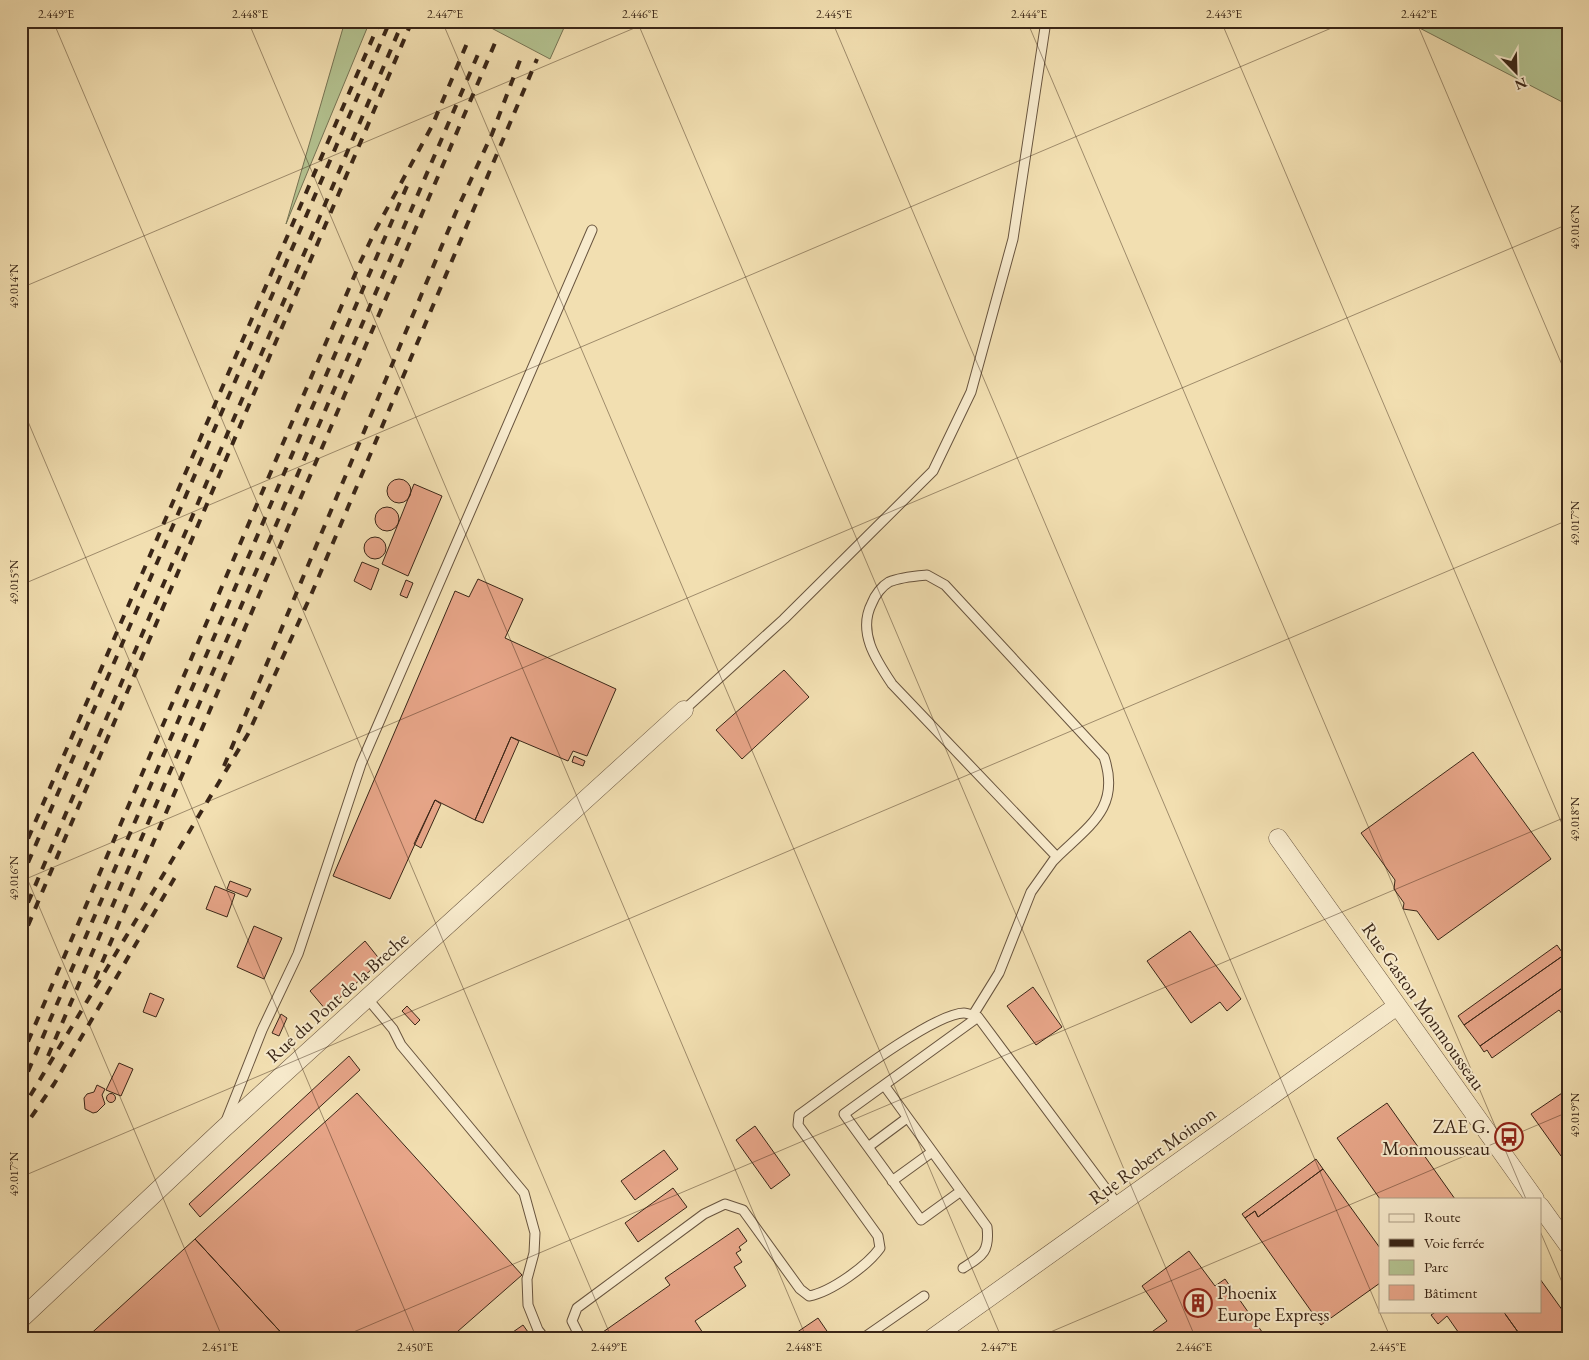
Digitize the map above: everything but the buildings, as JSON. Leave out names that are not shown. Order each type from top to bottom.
[{"type":"street","name":"Rue du Pont de la Breche","points":[[21,1319],[222,1130],[684,710]]},
{"type":"street","name":"Rue Gaston Monmousseau","points":[[1278,838],[1534,1198]]},
{"type":"street","name":"Rue Robert Moinon","points":[[931,1339],[1397,1006]]},
{"type":"street","points":[[1542,1209],[1568,1244]]},
{"type":"lane","points":[[684,710],[784,619],[933,471],[971,392],[1014,239],[1046,21]]},
{"type":"lane","points":[[222,1130],[262,1030],[298,954],[361,764],[592,230]]},
{"type":"lane","points":[[961,1191],[921,1220],[844,1114],[975,1016],[999,973],[1031,892],[1057,857],[1106,806],[1109,772],[1104,757],[945,585],[927,575],[889,583],[875,596],[868,611],[869,642],[875,658],[892,684],[1057,857]]},
{"type":"lane","points":[[367,998],[392,1029],[401,1045],[524,1193],[536,1233],[534,1253],[527,1279],[528,1305],[538,1330],[545,1339]]},
{"type":"lane","points":[[581,1339],[572,1321],[578,1308],[704,1214],[725,1204],[743,1210],[800,1289],[810,1296],[820,1294],[871,1260],[880,1248],[878,1236],[798,1125],[799,1115],[920,1030],[947,1016],[965,1012],[975,1016],[1118,1205]]},
{"type":"lane","points":[[884,1085],[988,1228],[989,1240],[981,1256],[963,1268]]},
{"type":"lane","points":[[868,1147],[907,1118]]},
{"type":"lane","points":[[892,1181],[932,1152]]},
{"type":"lane","points":[[862,1339],[924,1296]]},
{"type":"green space","points":[[345,21],[370,21],[286,224]]},
{"type":"green space","points":[[478,21],[567,21],[550,59]]},
{"type":"green space","points":[[1406,21],[1568,21],[1568,105]]},
{"type":"railway","points":[[21,855],[380,21]]},
{"type":"railway","points":[[21,879],[390,21]]},
{"type":"railway","points":[[21,919],[403,21]]},
{"type":"railway","points":[[21,942],[412,21]]},
{"type":"railway","points":[[21,1058],[359,265],[376,229],[432,126],[468,41]]},
{"type":"railway","points":[[95,979],[495,43]]},
{"type":"railway","points":[[48,1056],[479,52]]},
{"type":"railway","points":[[224,766],[456,212],[492,134],[522,55]]},
{"type":"railway","points":[[21,1111],[248,734],[311,595],[537,59]]},
{"type":"railway","points":[[21,1088],[407,186]]},
{"type":"railway","points":[[21,1132],[54,1084],[178,872]]},
{"type":"place","name":"ZAE G. Monmousseau","points":[[1509,1137]]},
{"type":"place","name":"Phoenix Europe Express","points":[[1198,1303]]}]
